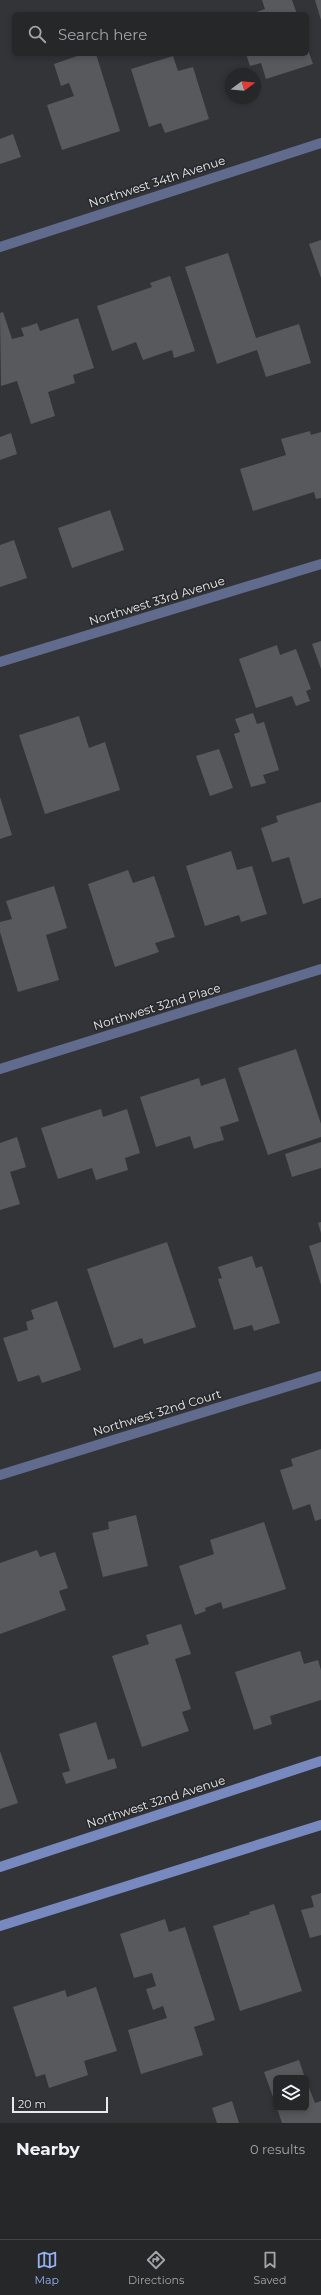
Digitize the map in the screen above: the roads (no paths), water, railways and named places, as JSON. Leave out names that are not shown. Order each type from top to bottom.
[{"type":"main road","name":"Northwest 32nd Avenue","points":[[0,1867],[321,1761]]},
{"type":"main road","points":[[0,1926],[321,1824]]},
{"type":"street","name":"Northwest 34th Avenue","points":[[0,246],[321,143]]},
{"type":"street","name":"Northwest 33rd Avenue","points":[[0,662],[321,564]]},
{"type":"street","name":"Northwest 32nd Place","points":[[0,1069],[321,969]]},
{"type":"street","name":"Northwest 32nd Court","points":[[0,1475],[321,1376]]}]
